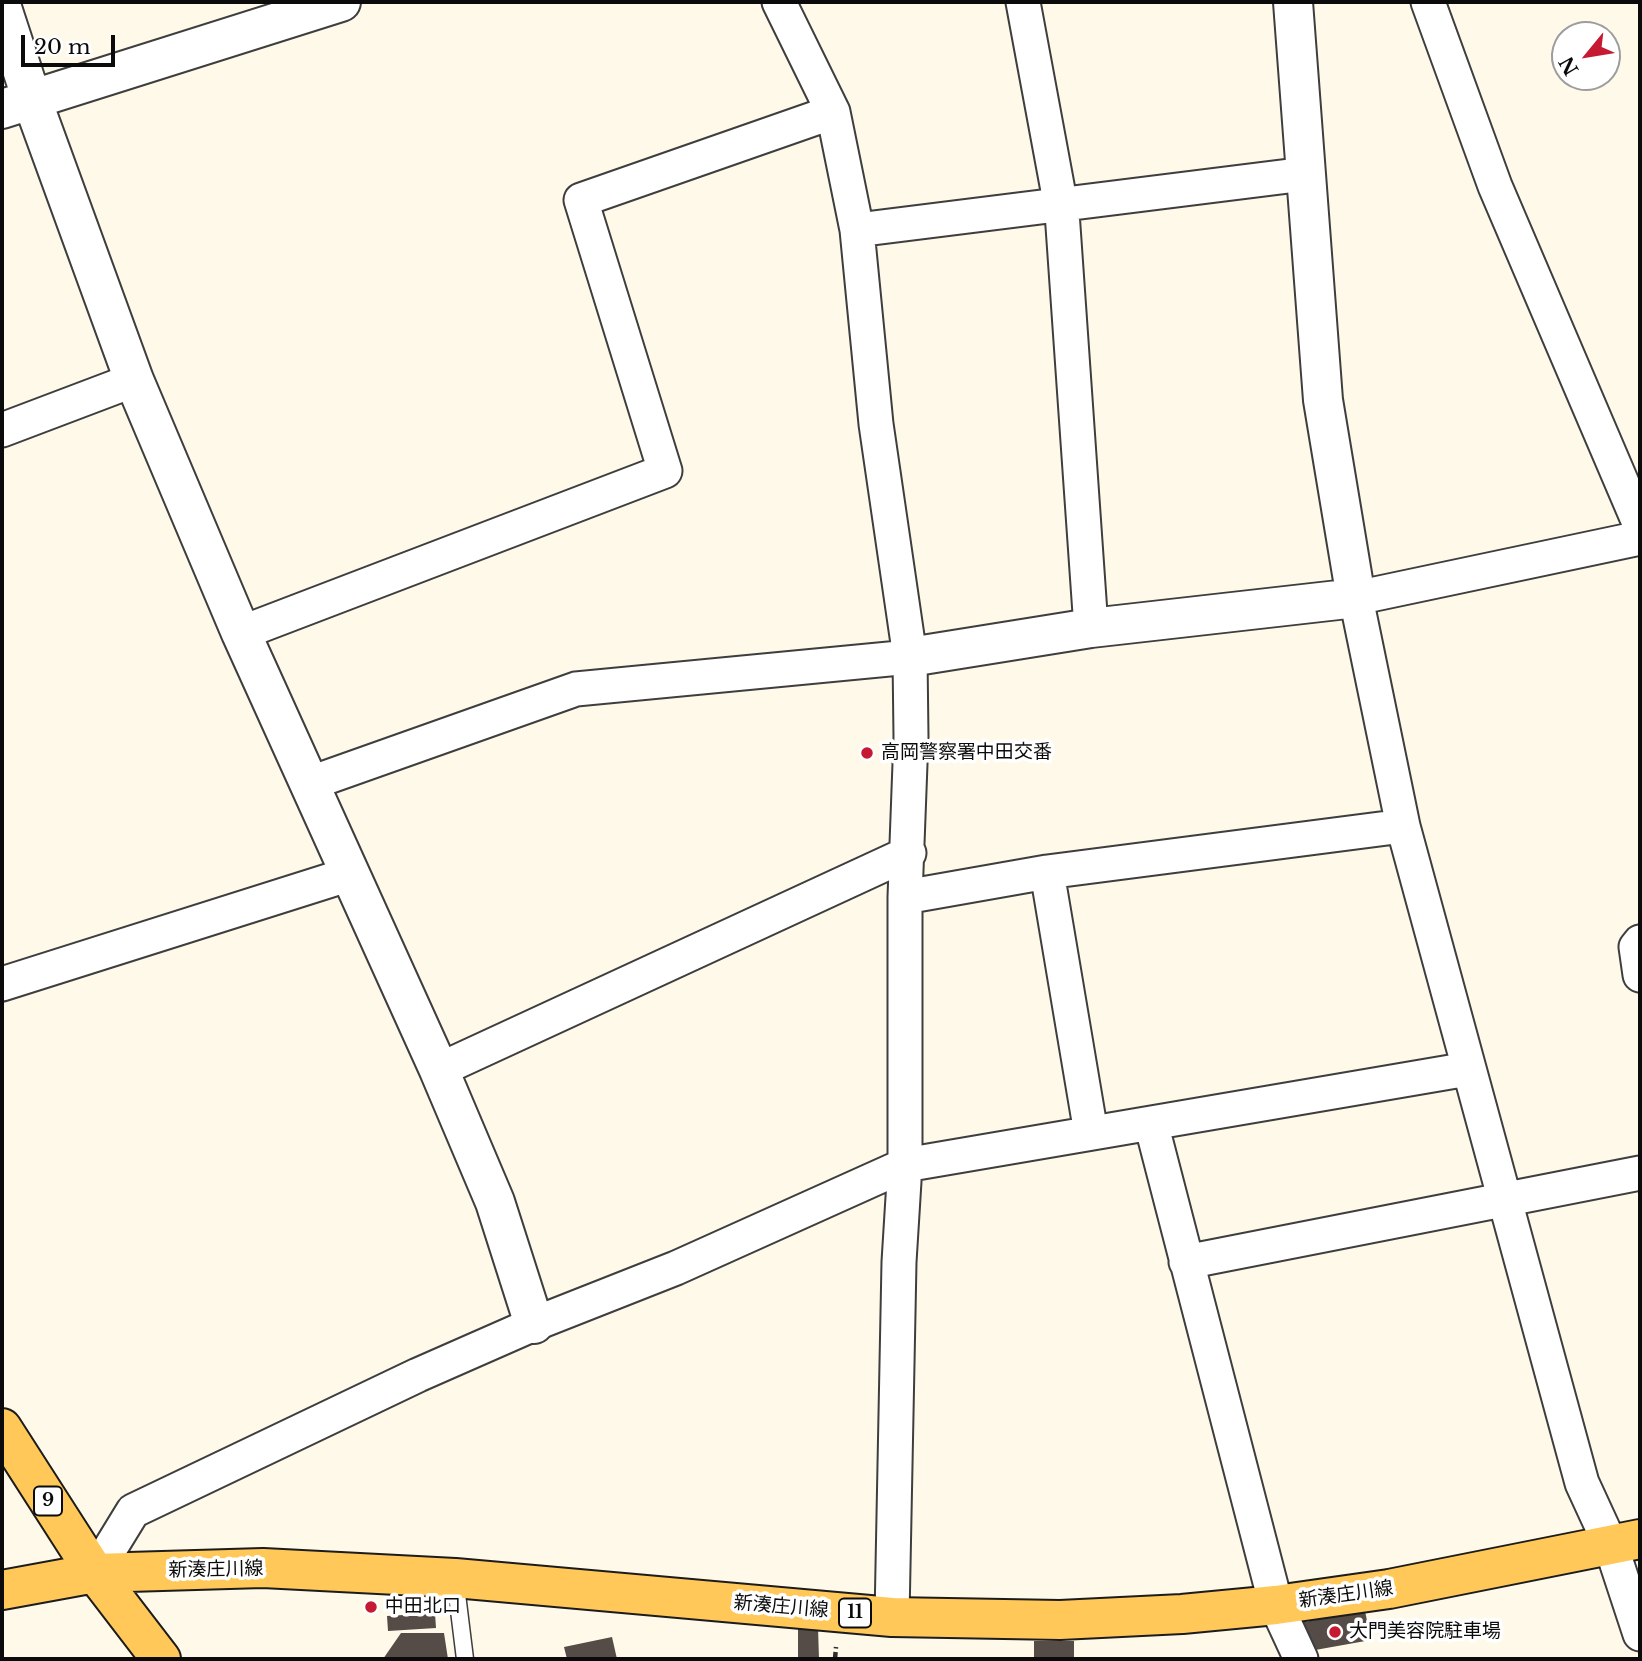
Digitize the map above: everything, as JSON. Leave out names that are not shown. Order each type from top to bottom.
[{"type":"main road","name":"9","points":[[2,1428],[95,1573],[161,1659]]},
{"type":"main road","name":"新湊庄川線","points":[[2,1590],[95,1573],[264,1569],[455,1578],[892,1617],[1060,1620],[1181,1614],[1276,1605],[1389,1589],[1625,1543]]},
{"type":"street","points":[[17,104],[341,2]]},
{"type":"street","points":[[779,2],[832,113],[857,230],[876,424],[910,657],[909,853],[905,897],[905,1165],[899,1262],[892,1617]]},
{"type":"street","points":[[1023,2],[1061,206],[1091,628]]},
{"type":"street","points":[[1293,2],[1323,400],[1356,598],[1402,826],[1582,1483],[1625,1543],[1640,1634]]},
{"type":"street","points":[[1428,2],[1495,186],[1640,525]]},
{"type":"street","points":[[2,8],[17,104],[241,633],[439,1070],[495,1202],[534,1324]]},
{"type":"street","points":[[241,633],[665,471],[581,200],[832,113]]},
{"type":"street","points":[[857,230],[1305,174]]},
{"type":"street","points":[[2,430],[134,380]]},
{"type":"street","points":[[308,784],[576,689],[910,657],[1091,628],[1356,598],[1640,538]]},
{"type":"street","points":[[905,897],[1046,872],[1402,826]]},
{"type":"street","points":[[439,1070],[909,853]]},
{"type":"street","points":[[1046,872],[1091,1133]]},
{"type":"street","points":[[2,984],[350,874]]},
{"type":"street","points":[[1640,942],[1636,947],[1640,975]]},
{"type":"street","points":[[95,1573],[133,1511],[418,1375],[534,1324],[676,1268],[905,1165],[1468,1069]]},
{"type":"street","points":[[1151,1123],[1276,1605],[1301,1659]]},
{"type":"street","points":[[1186,1262],[1640,1173]]},
{"type":"lane","points":[[455,1578],[465,1659]]},
{"type":"building","name":"大門美容院駐車場","points":[[1365,1611],[1371,1640],[1304,1652],[1299,1623]]},
{"type":"building","points":[[435,1613],[436,1628],[388,1631],[387,1616]]},
{"type":"building","points":[[798,1627],[818,1627],[819,1659],[798,1659]]},
{"type":"building","points":[[401,1633],[444,1633],[448,1659],[383,1659]]},
{"type":"building","points":[[612,1637],[617,1659],[567,1659],[564,1647]]},
{"type":"building","points":[[1034,1641],[1074,1641],[1074,1659],[1034,1659]]},
{"type":"place","name":"高岡警察署中田交番","points":[[867,753]]},
{"type":"place","name":"中田北口","points":[[371,1607]]},
{"type":"place","name":"大門美容院駐車場","points":[[1335,1632]]}]
